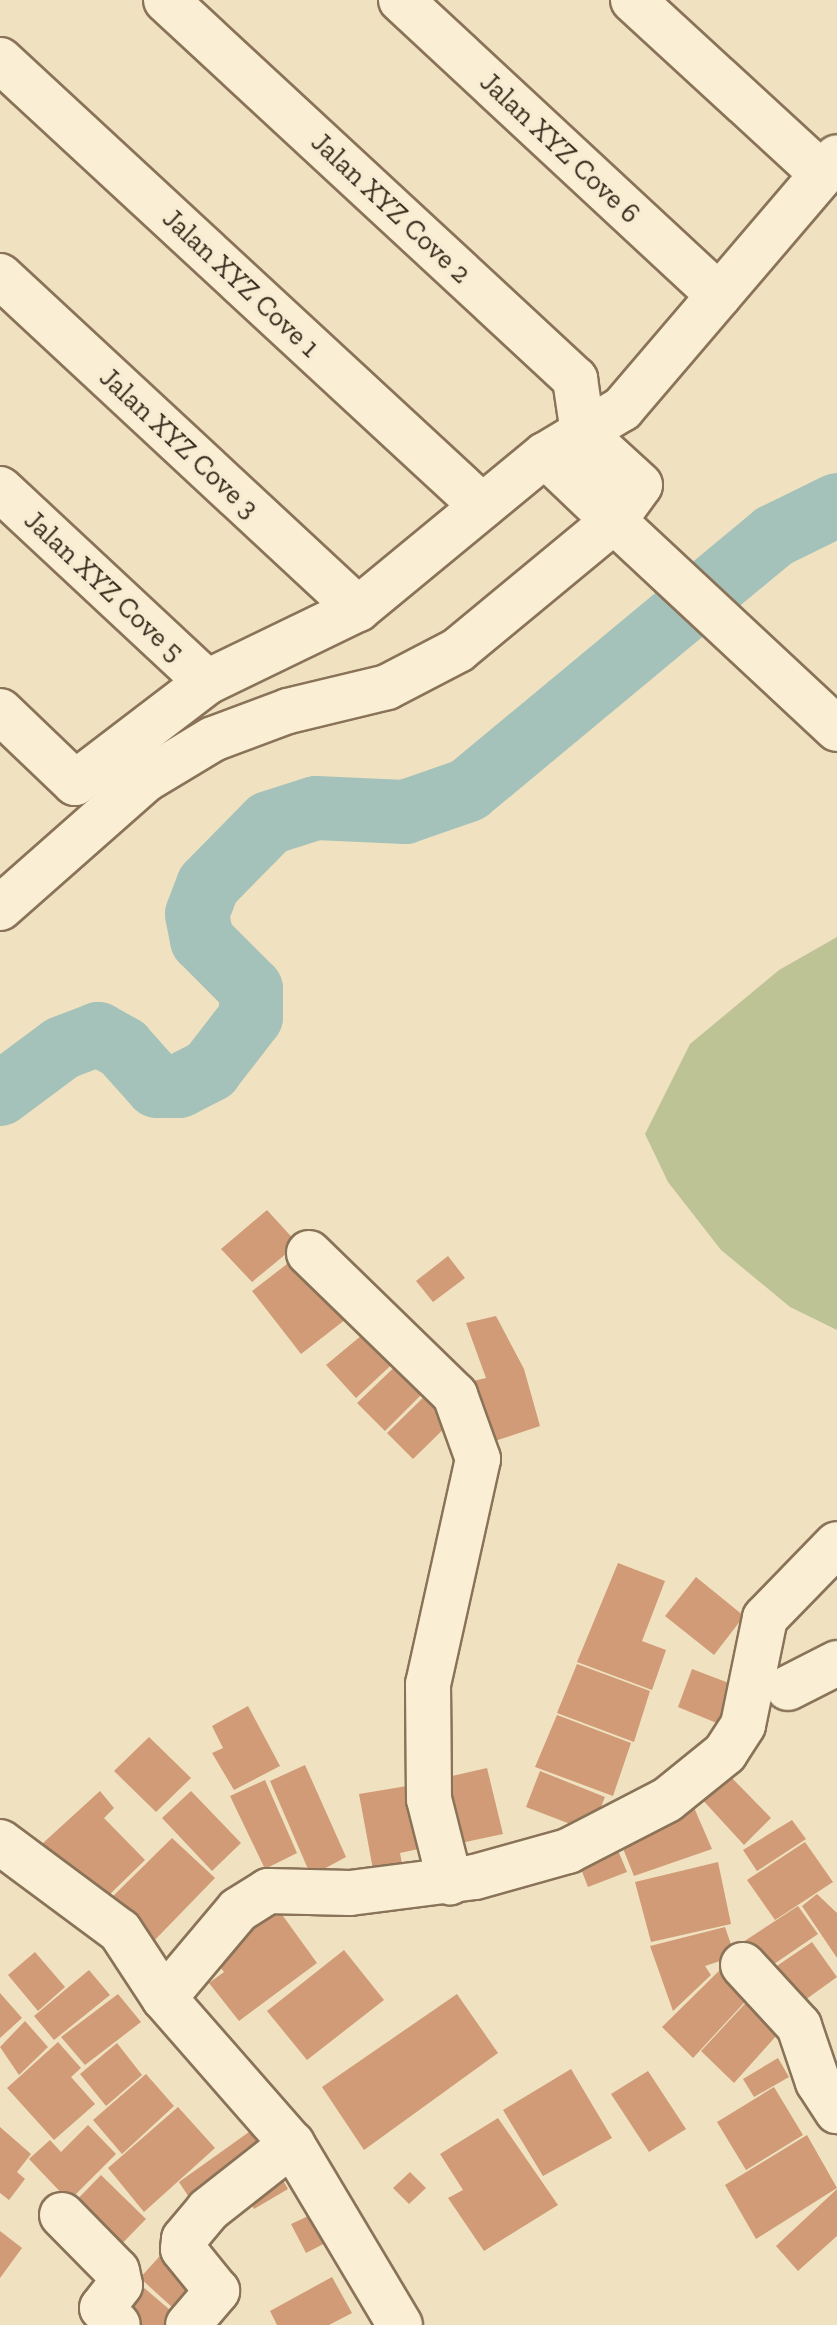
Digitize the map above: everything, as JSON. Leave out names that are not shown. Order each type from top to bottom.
[{"type":"street","name":"Jalan XYZ Cove 2","points":[[166,0],[575,379],[583,433]]},
{"type":"street","name":"Jalan XYZ Cove 6","points":[[401,0],[719,295]]},
{"type":"street","points":[[0,711],[75,783],[207,682],[358,609],[545,455],[622,409],[830,165],[633,0]]},
{"type":"street","name":"Jalan XYZ Cove 1","points":[[0,60],[482,506]]},
{"type":"street","name":"Jalan XYZ Cove 3","points":[[0,276],[358,609]]},
{"type":"street","points":[[0,908],[145,780],[213,739],[288,711],[387,687],[458,650],[614,521],[640,485],[583,433]]},
{"type":"street","points":[[545,455],[837,729]]},
{"type":"street","name":"Jalan XYZ Cove 5","points":[[0,489],[207,682]]},
{"type":"street","points":[[309,1253],[455,1395],[478,1459],[428,1684],[429,1799],[450,1882]]},
{"type":"street","points":[[164,1998],[238,1910],[268,1891],[350,1893],[450,1882],[568,1851],[667,1800],[725,1753],[743,1725],[765,1618],[837,1544]]},
{"type":"street","points":[[788,1688],[837,1663]]},
{"type":"street","points":[[0,1842],[120,1931],[164,1998],[292,2144],[400,2325]]},
{"type":"street","points":[[743,1965],[799,2026],[818,2082],[837,2111]]},
{"type":"street","points":[[188,2325],[217,2291],[183,2249],[184,2239],[208,2210],[292,2144]]},
{"type":"street","points":[[62,2215],[117,2271],[120,2285],[102,2308],[118,2325]]},
{"type":"green space","points":[[837,937],[837,1330],[790,1307],[721,1250],[668,1182],[645,1134],[690,1044],[779,970]]},
{"type":"building","points":[[267,1210],[298,1244],[252,1282],[221,1249]]},
{"type":"building","points":[[300,1254],[350,1316],[301,1354],[252,1291]]},
{"type":"building","points":[[448,1256],[465,1278],[433,1302],[416,1281]]},
{"type":"building","points":[[496,1316],[524,1369],[540,1426],[489,1443],[473,1381],[486,1378],[466,1323]]},
{"type":"building","points":[[374,1325],[402,1355],[356,1398],[326,1365]]},
{"type":"building","points":[[406,1356],[433,1383],[385,1431],[357,1403]]},
{"type":"building","points":[[435,1386],[460,1413],[413,1459],[387,1433]]},
{"type":"building","points":[[618,1563],[665,1581],[642,1641],[666,1650],[652,1690],[577,1662]]},
{"type":"building","points":[[696,1577],[744,1616],[714,1655],[665,1616]]},
{"type":"building","points":[[577,1664],[650,1691],[634,1742],[557,1713]]},
{"type":"building","points":[[692,1669],[734,1685],[719,1724],[678,1707]]},
{"type":"building","points":[[248,1706],[280,1766],[234,1790],[212,1753],[223,1748],[212,1726]]},
{"type":"building","points":[[557,1715],[631,1743],[613,1796],[535,1767]]},
{"type":"building","points":[[149,1737],[191,1778],[156,1812],[114,1771]]},
{"type":"building","points":[[305,1765],[346,1857],[311,1876],[270,1781]]},
{"type":"building","points":[[487,1768],[503,1834],[456,1844],[439,1779]]},
{"type":"building","points":[[540,1771],[605,1797],[591,1832],[526,1807]]},
{"type":"building","points":[[727,1773],[771,1818],[744,1845],[699,1796]]},
{"type":"building","points":[[265,1780],[297,1853],[265,1869],[230,1796]]},
{"type":"building","points":[[419,1784],[432,1846],[400,1853],[403,1869],[374,1875],[359,1794]]},
{"type":"building","points":[[100,1791],[114,1808],[104,1818],[145,1860],[106,1898],[90,1881],[84,1886],[31,1854]]},
{"type":"building","points":[[191,1791],[241,1843],[212,1871],[162,1818]]},
{"type":"building","points":[[692,1803],[712,1849],[634,1876],[616,1831]]},
{"type":"building","points":[[792,1820],[806,1839],[757,1871],[743,1850]]},
{"type":"building","points":[[612,1836],[627,1872],[588,1887],[574,1851]]},
{"type":"building","points":[[172,1838],[215,1878],[148,1947],[104,1905]]},
{"type":"building","points":[[805,1842],[833,1882],[775,1920],[747,1880]]},
{"type":"building","points":[[718,1862],[731,1924],[651,1942],[635,1882]]},
{"type":"building","points":[[817,1894],[837,1913],[837,1958],[802,1906]]},
{"type":"building","points":[[270,1898],[317,1963],[239,2021],[209,1983],[224,1972],[207,1950]]},
{"type":"building","points":[[798,1906],[818,1934],[761,1973],[740,1944]]},
{"type":"building","points":[[725,1927],[735,1956],[705,1966],[711,1975],[673,2011],[650,1946]]},
{"type":"building","points":[[812,1942],[837,1977],[794,2008],[768,1972]]},
{"type":"building","points":[[344,1950],[384,2000],[307,2060],[267,2011]]},
{"type":"building","points":[[35,1952],[65,1987],[38,2011],[8,1975]]},
{"type":"building","points":[[727,1963],[755,1991],[693,2058],[662,2027]]},
{"type":"building","points":[[89,1970],[110,1995],[54,2040],[34,2016]]},
{"type":"building","points":[[0,1993],[22,2018],[0,2038]]},
{"type":"building","points":[[118,1994],[141,2022],[85,2065],[61,2037]]},
{"type":"building","points":[[457,1994],[498,2053],[364,2150],[322,2087]]},
{"type":"building","points":[[754,1994],[786,2025],[734,2083],[701,2051]]},
{"type":"building","points":[[25,2021],[48,2047],[19,2075],[0,2047]]},
{"type":"building","points":[[58,2042],[81,2068],[71,2077],[95,2104],[54,2140],[7,2088]]},
{"type":"building","points":[[117,2043],[142,2075],[106,2106],[80,2074]]},
{"type":"building","points":[[778,2058],[789,2077],[754,2097],[743,2079]]},
{"type":"building","points":[[571,2069],[612,2138],[543,2176],[503,2110]]},
{"type":"building","points":[[648,2071],[686,2129],[649,2152],[611,2094]]},
{"type":"building","points":[[146,2074],[174,2106],[122,2154],[93,2120]]},
{"type":"building","points":[[774,2087],[803,2135],[746,2170],[717,2122]]},
{"type":"building","points":[[178,2107],[215,2148],[144,2212],[108,2168]]},
{"type":"building","points":[[498,2118],[558,2205],[484,2251],[448,2198],[463,2190],[440,2154]]},
{"type":"building","points":[[88,2125],[116,2154],[69,2201],[29,2159],[50,2140],[61,2152]]},
{"type":"building","points":[[0,2127],[31,2154],[17,2172],[25,2179],[9,2200],[0,2193]]},
{"type":"building","points":[[256,2127],[276,2156],[198,2211],[179,2182]]},
{"type":"building","points":[[807,2135],[837,2188],[756,2239],[725,2185]]},
{"type":"building","points":[[273,2163],[288,2189],[254,2209],[240,2183]]},
{"type":"building","points":[[410,2172],[426,2188],[409,2204],[393,2188]]},
{"type":"building","points":[[101,2175],[146,2219],[109,2257],[64,2213]]},
{"type":"building","points":[[837,2189],[837,2236],[798,2271],[776,2246]]},
{"type":"building","points":[[317,2212],[331,2240],[306,2253],[291,2224]]},
{"type":"building","points":[[0,2231],[22,2248],[0,2278]]},
{"type":"building","points":[[167,2248],[211,2288],[184,2318],[140,2278]]},
{"type":"building","points":[[332,2277],[352,2313],[329,2325],[277,2325],[270,2311]]},
{"type":"building","points":[[136,2281],[183,2321],[180,2325],[126,2325]]},
{"type":"waterway","points":[[0,1094],[62,1048],[98,1034],[123,1048],[157,1086],[179,1086],[210,1070],[251,1017],[251,989],[202,940],[197,914],[208,885],[269,823],[316,808],[405,812],[468,790],[774,536],[837,505]]}]
